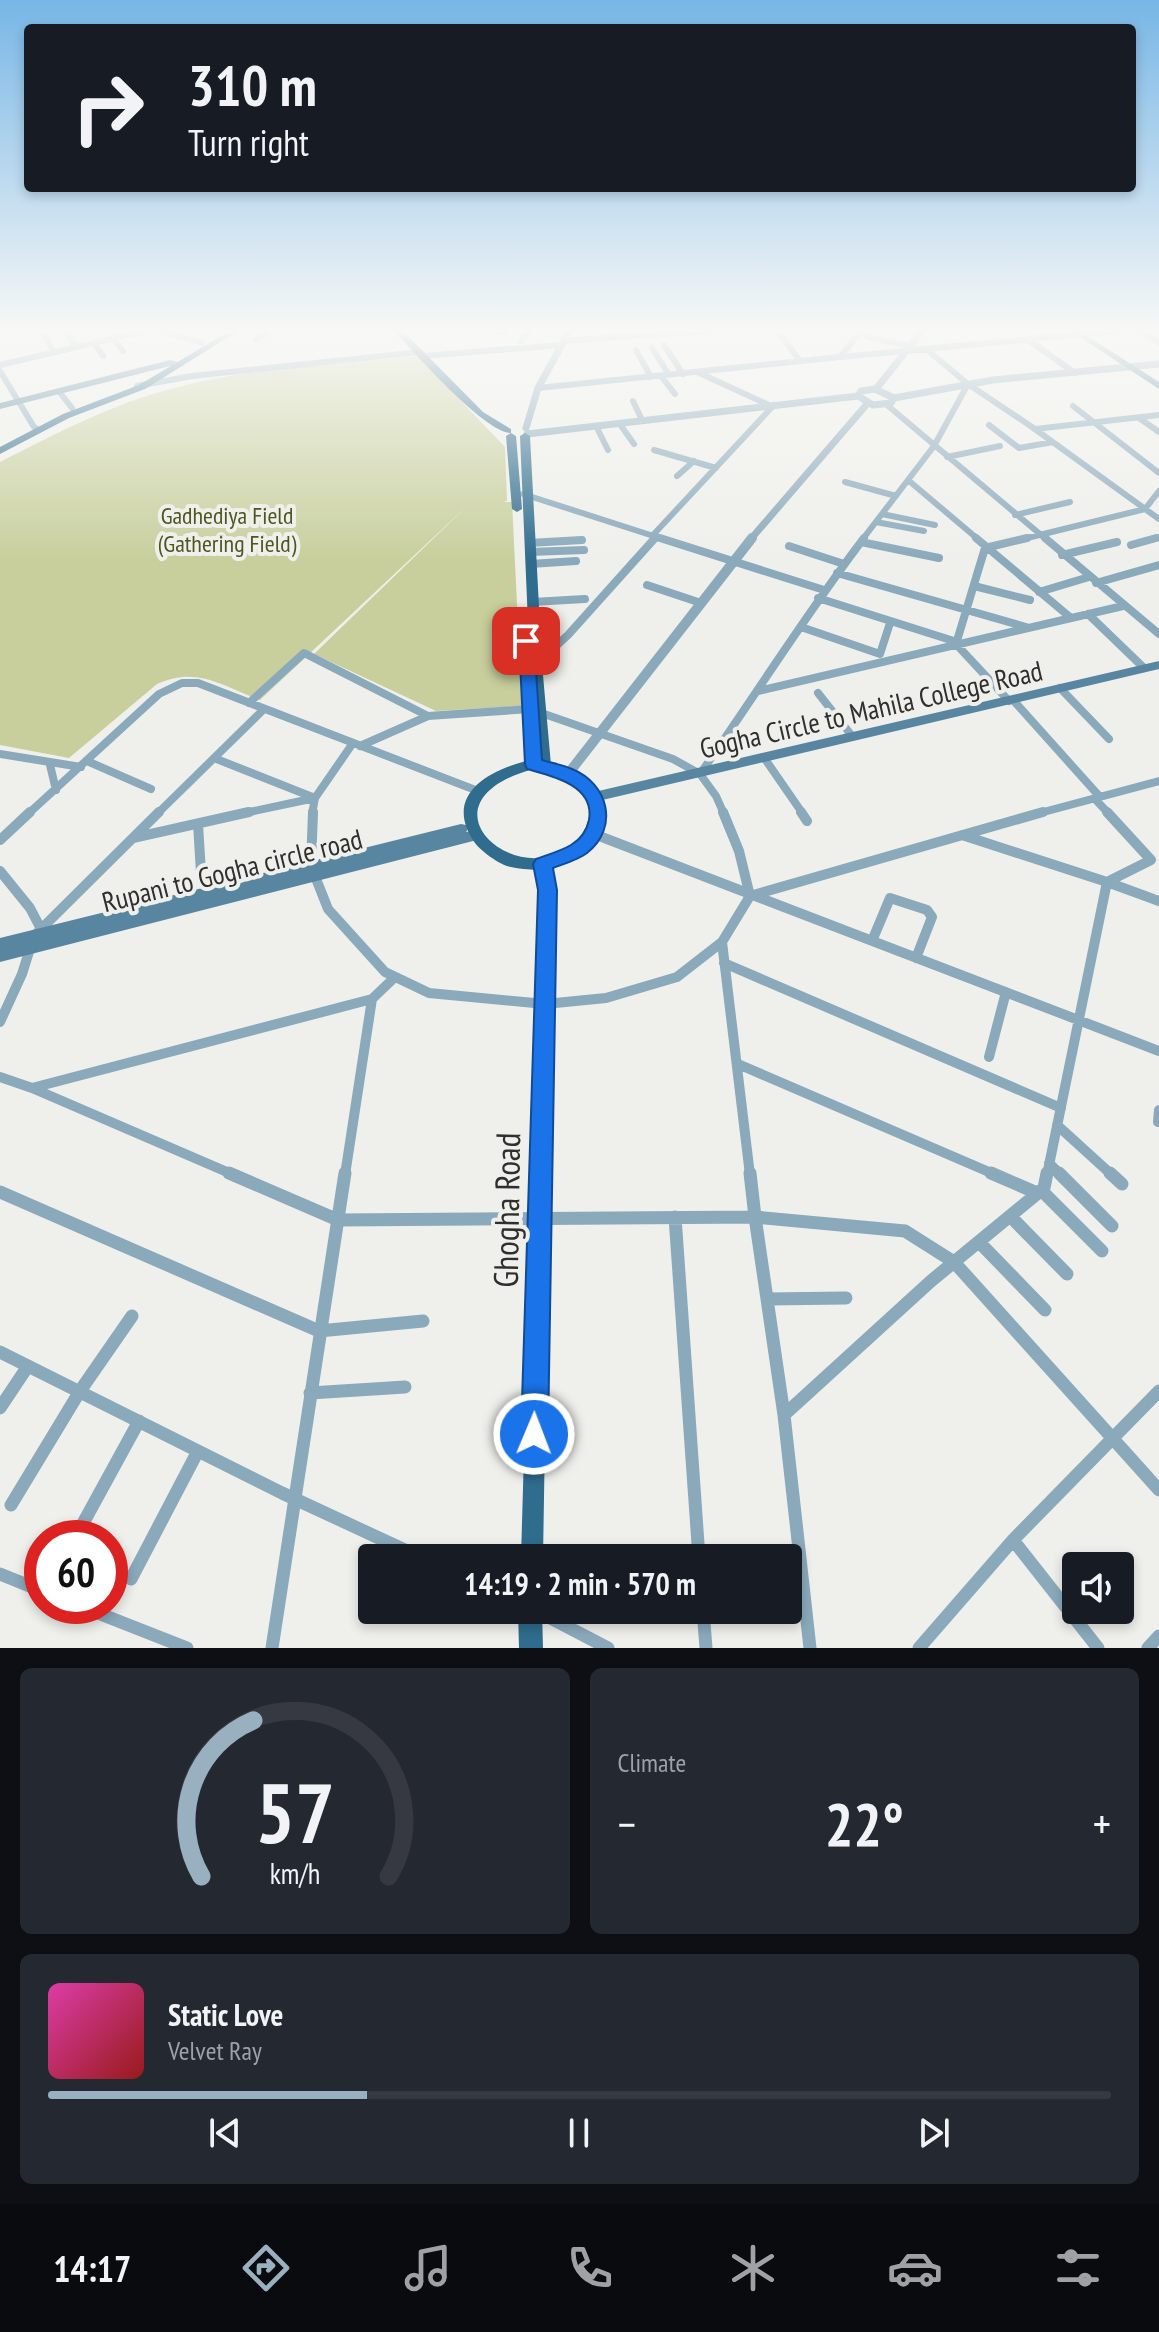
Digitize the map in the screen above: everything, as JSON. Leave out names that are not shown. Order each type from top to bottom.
[{"type":"main road","points":[[0,448],[75,407]]},
{"type":"main road","points":[[37,429],[91,407]]},
{"type":"main road","points":[[473,407],[480,414],[520,431],[521,494],[539,766]]},
{"type":"main road","points":[[521,494],[530,553],[532,667]]},
{"type":"main road","name":"Gogha Circle to Mahila College Road","points":[[594,797],[1159,665]]},
{"type":"main road","points":[[539,766],[568,774],[594,797],[599,816],[594,834],[579,850],[543,864],[508,860],[487,847],[473,831],[469,804],[478,791],[503,773],[539,766]]},
{"type":"main road","name":"Rupani to Gogha circle road","points":[[0,944],[313,872],[473,831]]},
{"type":"main road","name":"Ghogha Road","points":[[532,1544],[547,890],[543,864]]},
{"type":"main road","name":"Rupani to Gogha circle road","points":[[0,955],[35,938]]},
{"type":"main road","points":[[525,1646],[530,1624]]},
{"type":"street","points":[[24,407],[37,429]]},
{"type":"street","points":[[531,407],[520,431],[566,430],[755,407]]},
{"type":"street","points":[[636,407],[642,420]]},
{"type":"street","points":[[532,667],[568,635],[769,407]]},
{"type":"street","points":[[568,774],[733,560],[853,420],[859,407]]},
{"type":"street","points":[[853,420],[875,407]]},
{"type":"street","points":[[889,407],[1159,634]]},
{"type":"street","points":[[700,774],[818,598],[934,446],[955,407]]},
{"type":"street","points":[[1002,407],[1035,429],[1159,415]]},
{"type":"street","points":[[1074,407],[1159,473]]},
{"type":"street","points":[[1139,418],[1159,432]]},
{"type":"street","points":[[619,423],[634,444]]},
{"type":"street","points":[[989,425],[1019,448],[1053,442]]},
{"type":"street","points":[[1029,425],[1159,519]]},
{"type":"street","points":[[596,426],[608,450]]},
{"type":"street","points":[[947,457],[1000,446]]},
{"type":"street","points":[[654,450],[716,468]]},
{"type":"street","points":[[677,476],[694,461]]},
{"type":"street","points":[[908,480],[1071,618]]},
{"type":"street","points":[[845,482],[896,496]]},
{"type":"street","points":[[985,548],[1145,509],[1159,491]]},
{"type":"street","points":[[521,494],[824,590]]},
{"type":"street","points":[[1015,515],[1070,502]]},
{"type":"street","points":[[882,514],[935,525]]},
{"type":"street","points":[[876,522],[924,531]]},
{"type":"street","points":[[1131,545],[1159,537]]},
{"type":"street","points":[[530,553],[582,540]]},
{"type":"street","points":[[861,542],[939,558]]},
{"type":"street","points":[[1062,555],[1117,542]]},
{"type":"street","points":[[789,546],[844,564]]},
{"type":"street","points":[[957,643],[985,548]]},
{"type":"street","points":[[530,553],[584,550]]},
{"type":"street","points":[[530,553],[576,561]]},
{"type":"street","points":[[1039,592],[1159,565]]},
{"type":"street","points":[[837,573],[1028,628]]},
{"type":"street","points":[[647,585],[701,603]]},
{"type":"street","points":[[974,586],[1030,600]]},
{"type":"street","points":[[818,598],[957,643],[1155,859],[1107,882]]},
{"type":"street","points":[[532,602],[585,599]]},
{"type":"street","points":[[758,691],[1123,606]]},
{"type":"street","points":[[1088,614],[1144,668]]},
{"type":"street","points":[[801,627],[880,654],[890,623]]},
{"type":"street","points":[[249,703],[304,653],[428,716]]},
{"type":"street","points":[[0,840],[159,694],[182,683],[198,683],[478,791]]},
{"type":"street","points":[[1060,688],[1109,739]]},
{"type":"street","points":[[818,693],[852,736]]},
{"type":"street","points":[[0,1022],[35,938],[264,709]]},
{"type":"street","points":[[750,896],[739,851],[728,824],[716,796],[700,774],[673,759],[536,711],[428,716],[357,744],[315,798],[310,828],[313,872],[328,909],[385,972],[429,993],[545,1004],[606,998],[677,977],[722,942],[750,896],[1159,781]]},
{"type":"street","points":[[0,754],[50,765],[84,764],[151,789]]},
{"type":"street","points":[[214,758],[315,798]]},
{"type":"street","points":[[765,759],[807,821]]},
{"type":"street","points":[[50,765],[56,790]]},
{"type":"street","points":[[133,838],[315,798]]},
{"type":"street","points":[[198,824],[201,873]]},
{"type":"street","points":[[594,834],[1159,1051]]},
{"type":"street","points":[[961,835],[1159,901]]},
{"type":"street","points":[[0,871],[30,908],[35,938]]},
{"type":"street","points":[[784,1415],[954,1262],[1039,1192],[1049,1163],[1107,882]]},
{"type":"street","points":[[872,941],[890,898],[927,910],[932,917],[916,958]]},
{"type":"street","points":[[722,942],[755,1217],[784,1415],[810,1648]]},
{"type":"street","points":[[724,963],[1061,1108]]},
{"type":"street","points":[[32,1088],[372,999],[395,977]]},
{"type":"street","points":[[989,1057],[1006,992]]},
{"type":"street","points":[[272,1648],[372,999]]},
{"type":"street","points":[[738,1064],[1039,1192],[1102,1251]]},
{"type":"street","points":[[0,1077],[338,1220],[755,1217],[905,1231],[954,1262],[1159,1490]]},
{"type":"street","points":[[1057,1125],[1122,1184]]},
{"type":"street","points":[[1049,1163],[1112,1226]]},
{"type":"street","points":[[0,1192],[319,1331],[423,1321]]},
{"type":"street","points":[[1010,1216],[1067,1274]]},
{"type":"street","points":[[675,1217],[698,1544]]},
{"type":"street","points":[[979,1242],[1045,1310]]},
{"type":"street","points":[[767,1299],[846,1298]]},
{"type":"street","points":[[11,1505],[80,1391],[132,1316]]},
{"type":"street","points":[[0,1352],[293,1499],[391,1544]]},
{"type":"street","points":[[0,1408],[28,1366]]},
{"type":"street","points":[[310,1393],[405,1387]]},
{"type":"street","points":[[919,1648],[1013,1540],[1115,1440],[1159,1391]]},
{"type":"street","points":[[85,1520],[139,1421]]},
{"type":"street","points":[[131,1579],[198,1451]]},
{"type":"street","points":[[1013,1540],[1098,1648]]},
{"type":"street","points":[[0,1574],[24,1584]]},
{"type":"street","points":[[126,1624],[187,1648]]},
{"type":"street","points":[[561,1624],[608,1648]]},
{"type":"street","points":[[704,1624],[706,1648]]},
{"type":"street","points":[[1148,1648],[1159,1636]]},
{"type":"green space","name":"Gadhediya Field (Gathering Field)","points":[[118,407],[467,407],[505,447],[507,501],[503,502],[512,502],[522,706],[436,711],[314,654],[468,505],[260,700],[197,677],[171,679],[157,684],[69,758],[0,745],[0,462]]},
{"type":"route","points":[[526,641],[533,764],[568,774],[584,785],[594,797],[599,816],[594,834],[579,850],[543,864],[547,890],[534,1434]]}]
